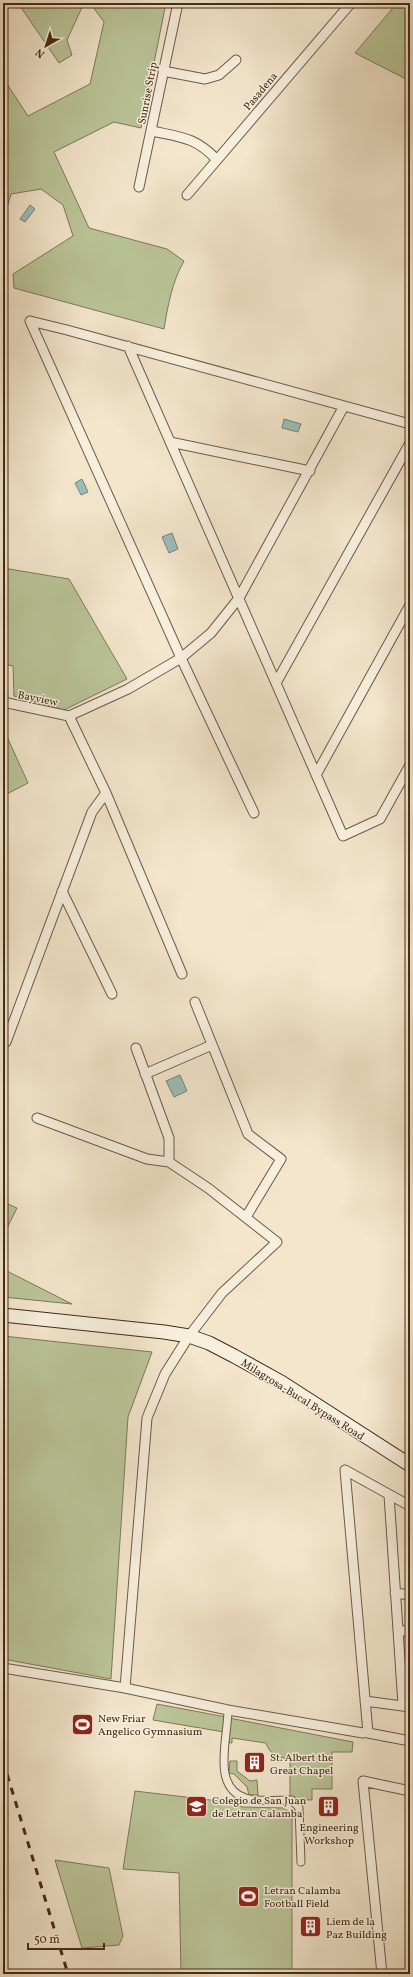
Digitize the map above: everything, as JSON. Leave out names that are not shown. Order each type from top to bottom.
[{"type":"main road","name":"Milagrosa-Bucal Bypass Road","points":[[3,1315],[189,1336],[215,1346],[281,1382],[410,1466]]},
{"type":"street","name":"Sunrise Strip","points":[[139,187],[178,3]]},
{"type":"street","name":"Pasadena","points":[[187,195],[351,3]]},
{"type":"street","points":[[163,71],[204,79],[219,75],[236,60]]},
{"type":"street","points":[[152,131],[192,141],[205,147],[217,160]]},
{"type":"street","points":[[254,813],[181,658],[30,322],[128,346],[410,424]]},
{"type":"street","points":[[128,346],[343,836],[380,819],[410,765]]},
{"type":"street","points":[[182,974],[106,794],[69,716],[128,689],[181,658],[212,633],[239,598],[310,471],[344,406]]},
{"type":"street","points":[[170,442],[310,471]]},
{"type":"street","points":[[276,683],[410,443]]},
{"type":"street","points":[[316,775],[410,604]]},
{"type":"street","name":"Bayview","points":[[3,702],[69,716]]},
{"type":"street","points":[[6,1042],[92,812],[106,794]]},
{"type":"street","points":[[62,891],[112,994]]},
{"type":"street","points":[[194,1002],[248,1134],[281,1160],[246,1217]]},
{"type":"street","points":[[145,1074],[212,1046]]},
{"type":"street","points":[[136,1048],[169,1138],[168,1162]]},
{"type":"street","points":[[37,1118],[146,1159],[168,1162],[208,1188],[277,1242],[222,1294],[189,1336],[165,1374],[147,1418],[124,1688]]},
{"type":"street","points":[[410,1506],[344,1470],[368,1733],[410,1740]]},
{"type":"street","points":[[365,1701],[406,1706],[405,1669],[398,1630],[389,1495]]},
{"type":"street","points":[[395,1593],[410,1595]]},
{"type":"street","points":[[398,1630],[410,1632]]},
{"type":"street","points":[[3,1668],[124,1688],[228,1710],[363,1733]]},
{"type":"street","points":[[228,1710],[223,1771],[230,1788],[238,1795],[248,1798],[292,1800],[299,1808],[300,1862]]},
{"type":"street","points":[[382,1974],[363,1781],[410,1791]]},
{"type":"green space","points":[[18,3],[84,3],[67,40],[72,55],[59,63]]},
{"type":"green space","points":[[90,3],[166,3],[141,128],[114,122],[54,152],[89,228],[167,249],[184,261],[173,285],[164,329],[14,288],[13,274],[73,236],[63,205],[41,189],[11,194],[3,222],[3,78],[28,116],[90,84],[104,22]]},
{"type":"green space","points":[[397,3],[410,3],[410,81],[355,53]]},
{"type":"green space","points":[[3,568],[69,579],[127,679],[64,710],[14,696],[13,666],[3,664]]},
{"type":"green space","points":[[3,728],[28,783],[3,796]]},
{"type":"green space","points":[[3,1202],[17,1208],[3,1236]]},
{"type":"green space","points":[[3,1269],[72,1304],[3,1297]]},
{"type":"green space","points":[[3,1336],[152,1352],[128,1417],[111,1679],[3,1659]]},
{"type":"green space","points":[[157,1704],[226,1717],[224,1732],[153,1720]]},
{"type":"green space","points":[[229,1718],[353,1742],[352,1752],[332,1752],[332,1789],[312,1789],[312,1800],[290,1799],[290,1759],[282,1758],[272,1753],[267,1747],[266,1743],[232,1738],[232,1743],[226,1742]]},
{"type":"green space","points":[[230,1761],[237,1761],[237,1771],[250,1781],[257,1780],[258,1795],[249,1795],[247,1787],[234,1774],[229,1773]]},
{"type":"green space","points":[[135,1791],[227,1802],[243,1807],[283,1808],[292,1814],[292,1974],[181,1974],[179,1873],[123,1869]]},
{"type":"green space","points":[[55,1860],[109,1868],[123,1936],[119,1945],[82,1948]]},
{"type":"water","points":[[30,205],[35,209],[25,222],[20,219]]},
{"type":"water","points":[[284,419],[301,424],[298,432],[282,428]]},
{"type":"water","points":[[82,479],[88,492],[81,495],[75,483]]},
{"type":"water","points":[[172,533],[178,549],[169,553],[162,537]]},
{"type":"water","points":[[180,1075],[187,1091],[174,1097],[166,1081]]},
{"type":"railway","points":[[3,1761],[68,1974]]},
{"type":"place","name":"New Friar Angelico Gymnasium","points":[[82,1724]]},
{"type":"place","name":"St. Albert the Great Chapel","points":[[255,1763]]},
{"type":"place","name":"Colegio de San Juan de Letran Calamba","points":[[196,1806]]},
{"type":"place","name":"Engineering Workshop","points":[[329,1807]]},
{"type":"place","name":"Letran Calamba Football Field","points":[[248,1896]]},
{"type":"place","name":"Liem de la Paz Building","points":[[311,1927]]}]
